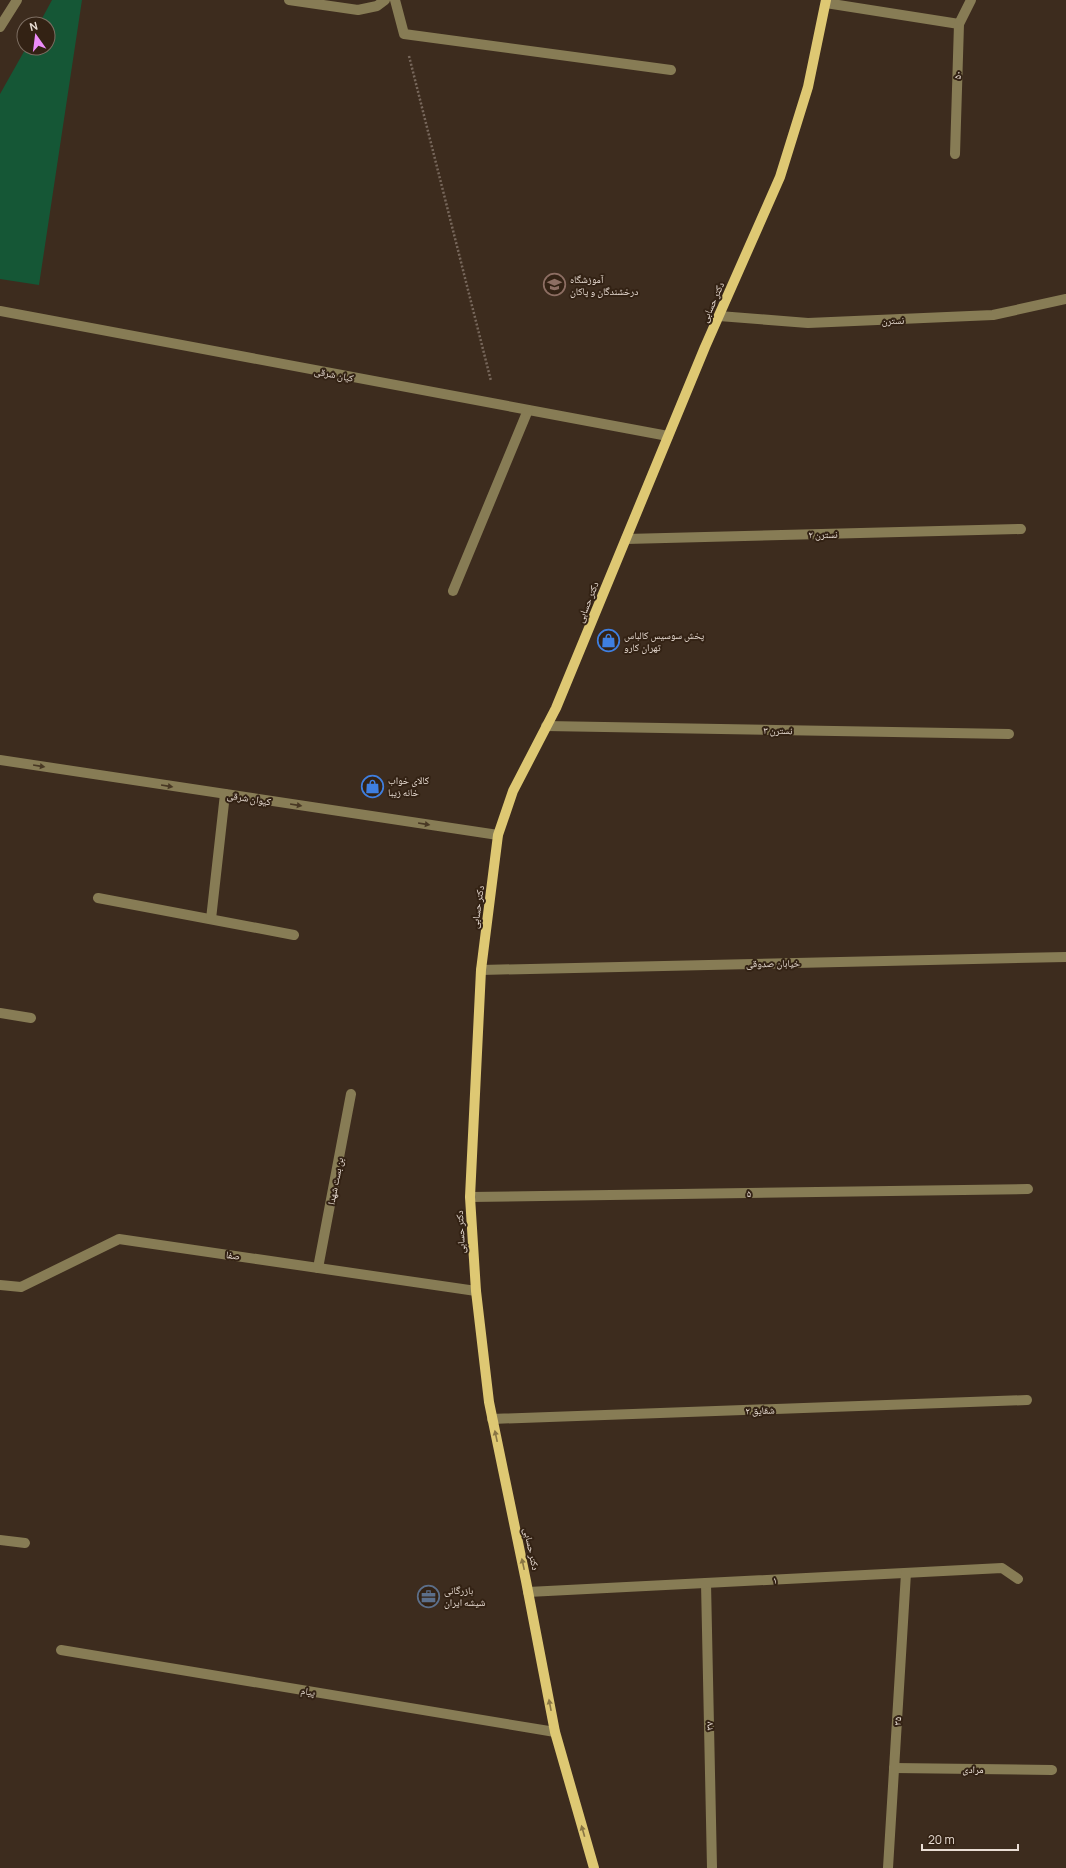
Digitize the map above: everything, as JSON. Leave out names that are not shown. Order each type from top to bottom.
[{"type":"main road","name":"دکتر حسابی","points":[[594,1868],[555,1732],[492,1419],[476,1291],[470,1197],[481,970],[498,835],[512,791],[556,708],[668,436],[780,177],[808,87],[826,2]]},
{"type":"street","points":[[0,27],[17,0]]},
{"type":"street","points":[[290,0],[358,10],[377,6],[385,0]]},
{"type":"street","points":[[395,0],[404,34],[670,70]]},
{"type":"street","name":"۵۰","points":[[955,154],[959,24],[971,0]]},
{"type":"street","points":[[826,2],[959,24]]},
{"type":"street","name":"نسترن","points":[[719,316],[808,323],[993,316],[1066,299]]},
{"type":"street","name":"کیان شرقی","points":[[0,311],[668,436]]},
{"type":"street","points":[[453,591],[528,410]]},
{"type":"street","name":"نسترن ۲","points":[[626,539],[1021,529]]},
{"type":"street","name":"نسترن ۳","points":[[546,726],[1009,734]]},
{"type":"street","name":"کیوان شرقی","points":[[0,760],[498,835]]},
{"type":"street","points":[[211,919],[224,794]]},
{"type":"street","points":[[98,898],[294,935]]},
{"type":"street","name":"خیابان صدوقی","points":[[481,970],[1066,957]]},
{"type":"street","points":[[0,1013],[30,1018]]},
{"type":"street","name":"بن بست شهدا","points":[[318,1268],[351,1094]]},
{"type":"street","name":"۵","points":[[470,1197],[1028,1189]]},
{"type":"street","name":"صفا","points":[[0,1285],[21,1287],[119,1239],[476,1291]]},
{"type":"street","name":"شقایق ۲","points":[[492,1419],[1027,1400]]},
{"type":"street","points":[[0,1540],[25,1544]]},
{"type":"street","name":"۱","points":[[528,1592],[1002,1568],[1018,1579]]},
{"type":"street","name":"۳۵","points":[[888,1868],[906,1573]]},
{"type":"street","name":"۳۷","points":[[706,1583],[712,1868]]},
{"type":"street","name":"پیام","points":[[61,1650],[555,1732]]},
{"type":"street","name":"مرادی","points":[[894,1768],[1052,1770]]},
{"type":"path","points":[[404,34],[497,404]]},
{"type":"green space","points":[[52,0],[82,0],[39,285],[0,279],[0,94],[21,56],[56,56],[56,16],[43,16]]},
{"type":"place","name":"آموزشگاه درخشندگان و پاکان","points":[[555,285]]},
{"type":"place","name":"پخش سوسیس کالباس تهران کارو","points":[[608,641]]},
{"type":"place","name":"کالای خواب خانه زیبا","points":[[372,786]]},
{"type":"place","name":"بازرگانی شیشه ایران","points":[[428,1596]]}]
